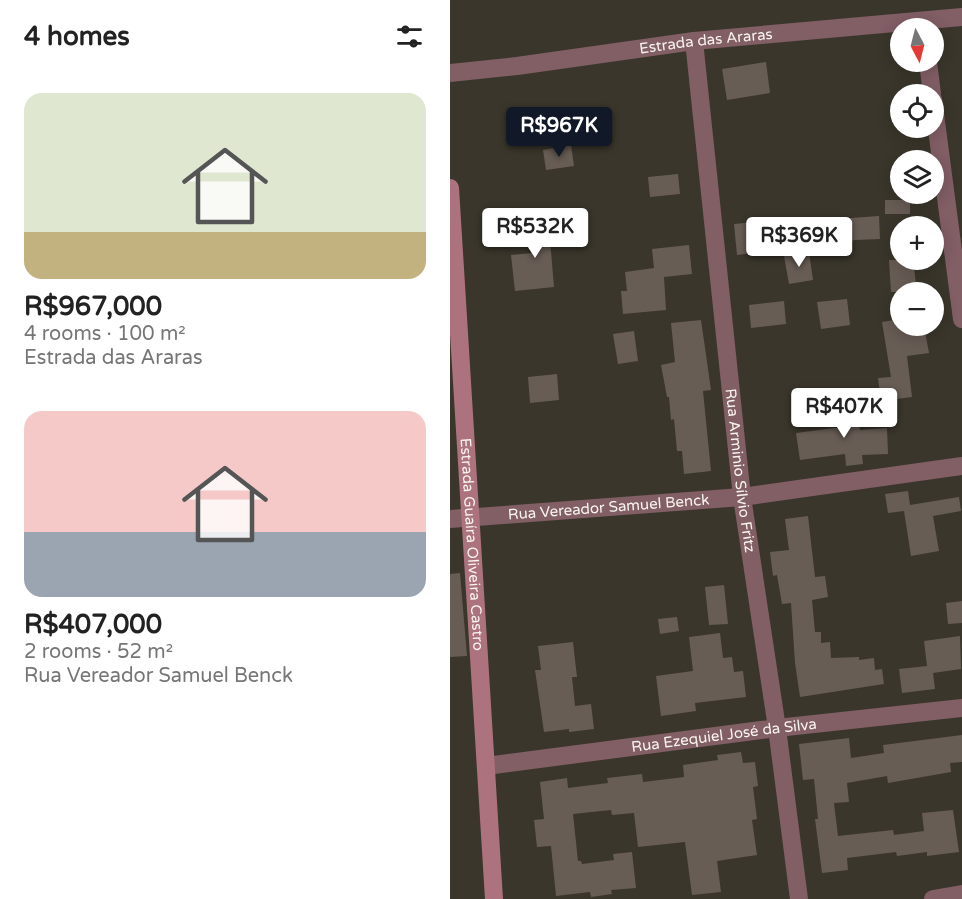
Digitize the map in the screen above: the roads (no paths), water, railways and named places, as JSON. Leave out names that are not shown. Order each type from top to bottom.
[{"type":"street","name":"Estrada das Araras","points":[[944,20],[962,16]]},
{"type":"street","name":"Estrada das Araras","points":[[450,73],[694,41],[890,27]]},
{"type":"street","name":"Rua Arminio Sílvio Fritz","points":[[694,41],[742,497],[777,728],[799,899]]},
{"type":"street","points":[[938,138],[962,319]]},
{"type":"street","name":"Estrada Guaíra Oliveira Castro","points":[[450,188],[494,899]]},
{"type":"street","name":"Rua Vereador Samuel Benck","points":[[450,519],[742,497],[962,466]]},
{"type":"street","name":"Rua Ezequiel José da Silva","points":[[486,766],[777,728],[962,708]]},
{"type":"street","points":[[933,899],[962,894]]}]
